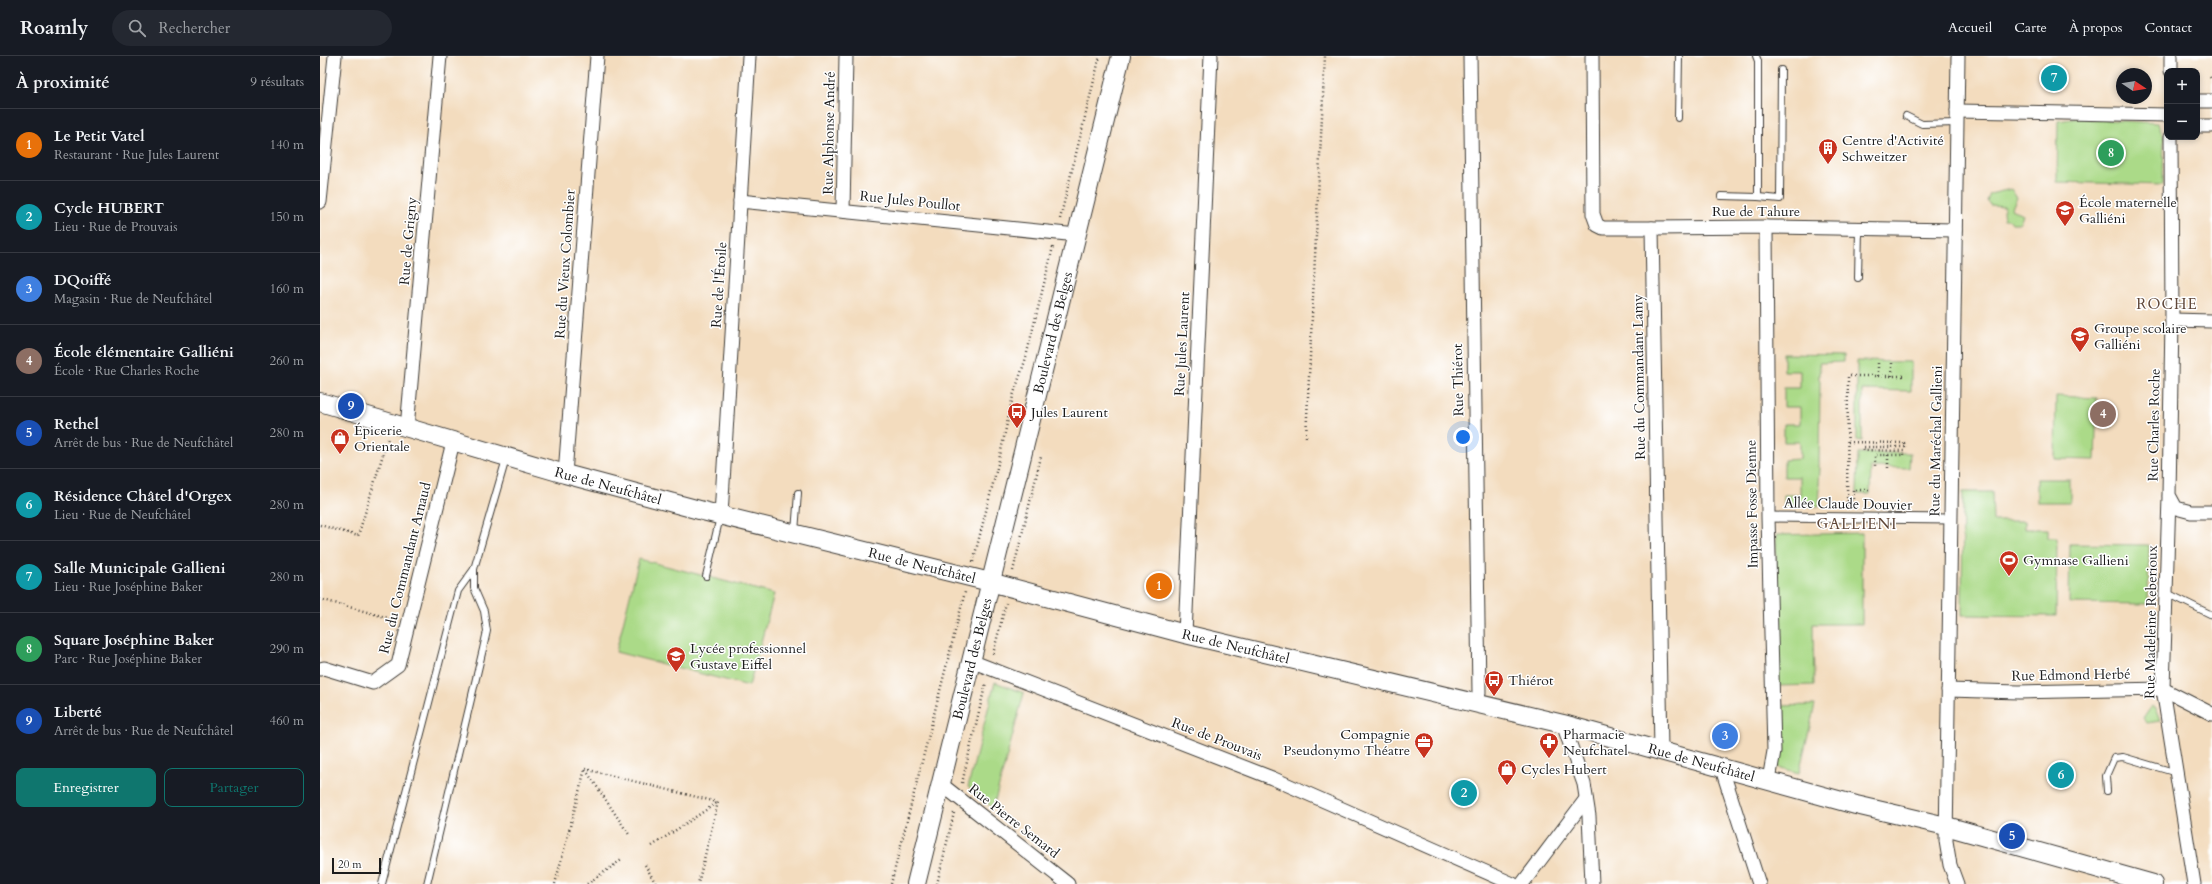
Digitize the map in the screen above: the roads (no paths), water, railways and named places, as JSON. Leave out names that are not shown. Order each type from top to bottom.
[{"type":"main road","name":"Boulevard des Belges","points":[[916,884],[1121,56]]},
{"type":"main road","name":"Boulevard des Belges","points":[[1114,85],[1130,56]]},
{"type":"main road","name":"Rue de Neufchâtel","points":[[320,402],[506,458],[565,474],[795,534],[990,582],[1185,634],[1562,724],[1720,766],[1856,805],[1946,826],[2153,884]]},
{"type":"street","points":[[320,202],[336,56]]},
{"type":"street","name":"Rue de Grigny","points":[[400,426],[440,56]]},
{"type":"street","name":"Rue du Vieux Colombier","points":[[565,474],[597,56]]},
{"type":"street","name":"Rue de l'Étoile","points":[[721,515],[749,56]]},
{"type":"street","name":"Rue Alphonse André","points":[[843,211],[846,56]]},
{"type":"street","name":"Rue Jules Laurent","points":[[1185,634],[1211,56]]},
{"type":"street","name":"Rue Thiérot","points":[[1470,56],[1479,693],[1475,703]]},
{"type":"street","points":[[1592,56],[1593,214],[1597,224],[1603,228],[1652,228]]},
{"type":"street","name":"Rue du Maréchal Gallieni","points":[[1957,884],[1950,865],[1946,841],[1946,826],[1958,56]]},
{"type":"street","points":[[2171,56],[2171,68]]},
{"type":"street","points":[[2200,101],[2212,101]]},
{"type":"street","points":[[1957,117],[2164,115]]},
{"type":"street","points":[[2200,126],[2212,126]]},
{"type":"street","name":"Rue Charles Roche","points":[[2171,140],[2172,320],[2169,495],[2176,508],[2191,512],[2212,512]]},
{"type":"street","name":"Rue Jules Poullot","points":[[740,201],[1077,235]]},
{"type":"street","name":"Rue de Tahure","points":[[1652,228],[1766,227],[1955,230]]},
{"type":"street","name":"Impasse Fosse Dienne","points":[[1766,227],[1768,517],[1774,751],[1770,780]]},
{"type":"street","name":"Rue du Commandant Lamy","points":[[1652,228],[1661,751]]},
{"type":"street","points":[[2172,320],[2212,321]]},
{"type":"street","name":"Rue du Commandant Arnaud","points":[[320,669],[324,668],[373,683],[398,665],[453,442]]},
{"type":"street","name":"Rue Madeleine Reberioux","points":[[2169,495],[2163,689],[2194,884]]},
{"type":"street","name":"Allée Claude Douvier","points":[[1768,517],[1951,519]]},
{"type":"street","name":"Rue de Prouvais","points":[[970,661],[1272,778],[1513,884]]},
{"type":"street","name":"Rue Edmond Herbé","points":[[1948,690],[2019,692],[2163,689],[2212,714]]},
{"type":"street","points":[[1562,724],[1584,784],[1592,884]]},
{"type":"street","points":[[1720,766],[1759,884]]},
{"type":"street","name":"Rue Pierre Semard","points":[[941,784],[1068,884]]},
{"type":"street","points":[[1522,884],[1586,798]]},
{"type":"lane","points":[[1678,118],[1679,56]]},
{"type":"lane","points":[[1756,56],[1758,61],[1758,197]]},
{"type":"lane","points":[[1721,196],[1780,199],[1781,70]]},
{"type":"lane","points":[[1906,116],[1922,124],[1957,117]]},
{"type":"lane","points":[[1858,278],[1859,228]]},
{"type":"lane","points":[[427,884],[487,631],[484,611],[474,588],[474,569],[506,458]]},
{"type":"lane","points":[[795,534],[798,492]]},
{"type":"lane","points":[[706,576],[721,515]]},
{"type":"lane","points":[[382,884],[458,591],[474,569]]},
{"type":"lane","points":[[2166,592],[2212,615]]},
{"type":"lane","points":[[2107,791],[2106,776],[2114,758],[2123,757],[2177,773]]},
{"type":"place","name":"Salle Municipale Gallieni","points":[[2054,78]]},
{"type":"place","name":"Square Joséphine Baker","points":[[2111,153]]},
{"type":"place","name":"Centre d'Activité Schweitzer","points":[[1828,165]]},
{"type":"place","name":"École maternelle Galliéni","points":[[2065,227]]},
{"type":"place","name":"Groupe scolaire Galliéni","points":[[2080,353]]},
{"type":"place","name":"Liberté","points":[[351,406]]},
{"type":"place","name":"École élémentaire Galliéni","points":[[2103,414]]},
{"type":"place","name":"Jules Laurent","points":[[1017,429]]},
{"type":"place","name":"Épicerie Orientale","points":[[340,455]]},
{"type":"place","name":"Gymnase Gallieni","points":[[2009,577]]},
{"type":"place","name":"Le Petit Vatel","points":[[1159,586]]},
{"type":"place","name":"Lycée professionnel Gustave Eiffel","points":[[676,673]]},
{"type":"place","name":"Thiérot","points":[[1494,697]]},
{"type":"place","name":"DQoiffé","points":[[1725,736]]},
{"type":"place","name":"Compagnie Pseudonymo Théatre","points":[[1424,759]]},
{"type":"place","name":"Pharmacie Neufchatel","points":[[1549,759]]},
{"type":"place","name":"Résidence Châtel d'Orgex","points":[[2061,775]]},
{"type":"place","name":"Cycles Hubert","points":[[1507,786]]},
{"type":"place","name":"Cycle HUBERT","points":[[1464,793]]},
{"type":"place","name":"Rethel","points":[[2012,836]]},
{"type":"district","name":"ROCHE","points":[[2167,304]]},
{"type":"district","name":"GALLIENI","points":[[1857,524]]}]
